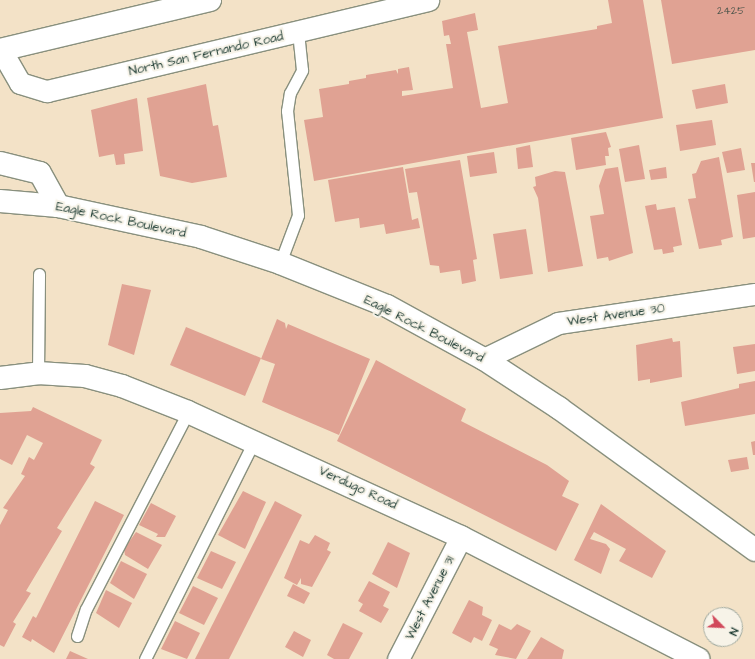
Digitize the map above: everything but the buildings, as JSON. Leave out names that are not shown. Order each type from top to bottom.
[{"type":"main road","name":"North San Fernando Road","points":[[0,50],[210,0]]},
{"type":"main road","points":[[0,163],[40,173],[58,206]]},
{"type":"main road","name":"Eagle Rock Boulevard","points":[[0,201],[58,206],[201,237],[280,263],[386,306],[484,359],[559,408],[755,550]]},
{"type":"main road","name":"Verdugo Road","points":[[0,378],[38,373],[100,380],[188,412],[461,537],[698,659]]},
{"type":"street","name":"North San Fernando Road","points":[[0,50],[20,83],[47,91],[428,0]]},
{"type":"street","name":"West Avenue 30","points":[[484,359],[558,323],[755,294]]},
{"type":"street","name":"West Avenue 31","points":[[398,659],[461,537]]},
{"type":"lane","points":[[280,263],[298,214],[287,111],[290,93],[302,70],[298,32]]},
{"type":"lane","points":[[38,373],[39,274]]},
{"type":"lane","points":[[77,636],[86,609],[188,412]]},
{"type":"lane","points":[[145,659],[254,441]]}]
